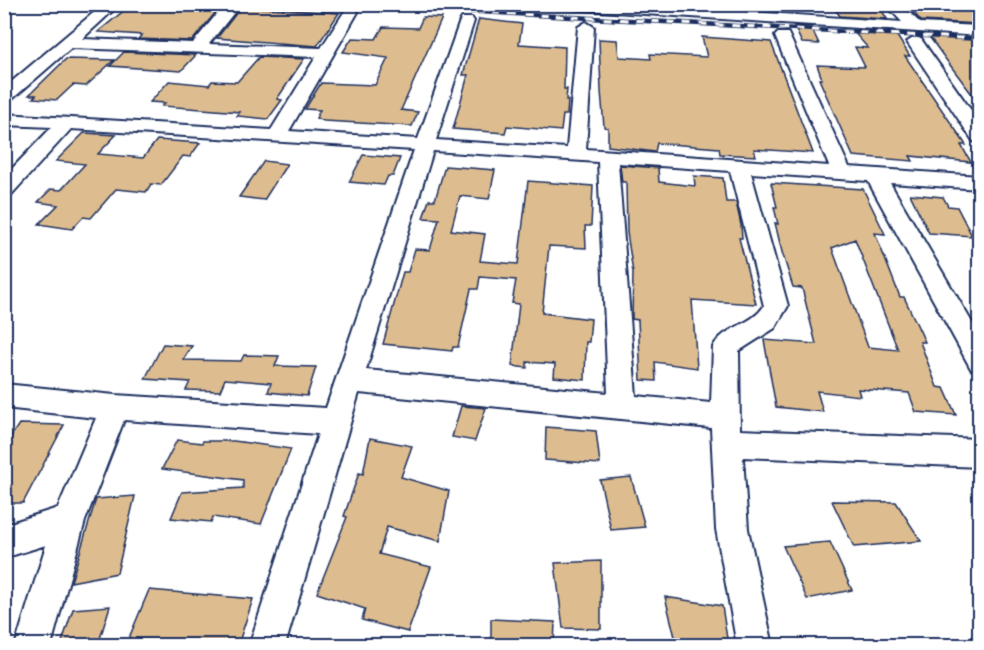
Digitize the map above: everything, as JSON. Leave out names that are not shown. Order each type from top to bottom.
[{"type":"street","points":[[4,97],[113,4]]},
{"type":"street","points":[[554,4],[765,12],[916,35],[980,32]]},
{"type":"street","points":[[828,4],[843,23]]},
{"type":"street","points":[[892,4],[916,35],[980,137]]},
{"type":"street","points":[[969,4],[980,12]]},
{"type":"street","points":[[197,48],[231,7]]},
{"type":"street","points":[[276,137],[351,12]]},
{"type":"street","points":[[267,645],[423,146],[467,21]]},
{"type":"street","points":[[576,154],[585,27]]},
{"type":"street","points":[[783,36],[842,174]]},
{"type":"street","points":[[68,43],[326,53]]},
{"type":"street","points":[[4,118],[276,137],[608,156],[980,183]]},
{"type":"street","points":[[4,190],[66,123]]},
{"type":"street","points":[[608,156],[623,406]]},
{"type":"street","points":[[739,167],[776,306],[770,320],[753,331],[736,337],[726,346],[726,430],[732,529],[755,645]]},
{"type":"street","points":[[876,177],[980,361]]},
{"type":"street","points":[[348,380],[623,406],[726,430],[980,453]]},
{"type":"street","points":[[4,396],[115,407],[337,422]]},
{"type":"street","points":[[33,645],[69,521],[115,407]]},
{"type":"street","points":[[4,542],[69,521]]},
{"type":"building","points":[[132,4],[221,6],[192,41],[138,39],[142,35],[98,32]]},
{"type":"building","points":[[831,4],[878,4],[887,19],[840,16]]},
{"type":"building","points":[[906,4],[960,4],[980,18],[980,24],[921,21]]},
{"type":"building","points":[[238,7],[339,13],[317,46],[217,38],[238,11]]},
{"type":"building","points":[[423,17],[442,18],[401,110],[418,112],[412,126],[324,121],[316,118],[320,110],[305,109],[321,83],[375,85],[388,58],[343,52],[352,38],[376,39],[383,27],[418,28]]},
{"type":"building","points":[[479,19],[522,24],[519,44],[565,47],[564,89],[567,89],[566,100],[568,100],[567,115],[563,115],[561,131],[507,126],[505,133],[453,129],[468,75],[463,75]]},
{"type":"building","points":[[794,26],[811,27],[819,44],[802,43]]},
{"type":"building","points":[[852,30],[895,33],[910,56],[905,56],[966,145],[961,145],[971,162],[910,156],[913,161],[853,156],[819,79],[822,79],[817,65],[865,67],[855,47],[868,48]]},
{"type":"building","points":[[928,35],[980,38],[980,105],[944,57]]},
{"type":"building","points":[[702,37],[771,42],[813,153],[754,149],[756,156],[720,154],[719,148],[657,143],[655,152],[608,146],[608,128],[604,127],[599,39],[617,40],[619,57],[651,59],[650,54],[707,57]]},
{"type":"building","points":[[124,52],[196,55],[181,71],[110,66]]},
{"type":"building","points":[[259,57],[304,59],[277,99],[282,100],[268,119],[237,116],[240,112],[162,106],[165,103],[150,102],[169,81],[209,85],[212,81],[237,82]]},
{"type":"building","points":[[66,59],[114,60],[86,86],[73,85],[57,100],[33,98],[36,95],[29,95]]},
{"type":"building","points":[[84,133],[116,135],[98,154],[143,158],[157,140],[200,143],[190,157],[183,156],[161,185],[151,184],[146,192],[116,189],[91,218],[83,217],[72,229],[39,224],[58,205],[38,202],[51,189],[61,190],[85,164],[56,161]]},
{"type":"building","points":[[363,155],[400,158],[393,176],[388,176],[384,185],[349,182]]},
{"type":"building","points":[[264,161],[287,164],[264,200],[239,197]]},
{"type":"building","points":[[620,165],[658,168],[659,182],[695,186],[694,176],[723,178],[726,202],[736,202],[741,225],[742,238],[739,238],[756,304],[692,300],[697,368],[655,362],[656,381],[641,380],[638,320],[632,319],[633,273],[627,232],[626,182],[622,182]]},
{"type":"building","points":[[445,166],[495,170],[489,199],[460,196],[451,230],[485,234],[480,261],[518,264],[528,181],[593,186],[591,226],[585,226],[586,248],[549,246],[542,313],[591,319],[589,342],[586,342],[585,380],[554,377],[555,364],[527,362],[527,368],[512,366],[519,304],[512,303],[516,280],[480,277],[478,289],[471,289],[458,347],[453,347],[452,351],[383,344],[403,272],[408,272],[415,249],[430,250],[439,219],[423,218],[429,200],[435,200]]},
{"type":"building","points":[[771,183],[863,189],[885,234],[875,233],[900,297],[904,297],[925,342],[920,342],[937,387],[944,388],[956,415],[916,412],[909,393],[858,389],[860,396],[817,391],[823,412],[776,407],[764,340],[816,344],[802,288],[793,287],[782,252],[775,223],[778,224],[774,207],[777,207]],"holes":[[[855,239],[898,350],[868,347],[832,248]]]},
{"type":"building","points":[[910,194],[943,197],[948,206],[957,207],[972,236],[929,233]]},
{"type":"building","points":[[163,344],[192,346],[183,360],[241,361],[244,355],[279,356],[275,366],[316,367],[307,396],[268,392],[271,383],[225,379],[220,391],[186,390],[190,382],[145,379]]},
{"type":"building","points":[[461,406],[486,408],[475,441],[452,437]]},
{"type":"building","points":[[19,424],[64,425],[23,503],[4,503],[4,447]]},
{"type":"building","points":[[546,427],[596,431],[600,464],[545,460]]},
{"type":"building","points":[[370,438],[412,446],[401,477],[449,491],[440,541],[387,527],[379,554],[431,567],[408,632],[362,620],[365,609],[317,593],[347,517],[344,516],[359,473],[363,474]]},
{"type":"building","points":[[177,440],[202,443],[203,441],[234,441],[291,449],[261,524],[213,517],[211,522],[171,518],[182,492],[243,488],[243,480],[162,469]]},
{"type":"building","points":[[631,477],[645,527],[611,530],[600,480]]},
{"type":"building","points":[[135,496],[117,573],[71,582],[96,499]]},
{"type":"building","points":[[832,501],[896,502],[921,541],[854,547]]},
{"type":"building","points":[[830,542],[852,590],[807,599],[783,546]]},
{"type":"building","points":[[601,561],[601,629],[563,628],[555,563]]},
{"type":"building","points":[[149,590],[253,599],[238,645],[126,645]]},
{"type":"building","points":[[665,597],[722,606],[728,645],[677,645]]},
{"type":"building","points":[[110,606],[98,645],[61,645],[73,609]]},
{"type":"building","points":[[491,619],[555,622],[554,645],[491,645]]},
{"type":"railway","points":[[332,4],[980,39]]}]
